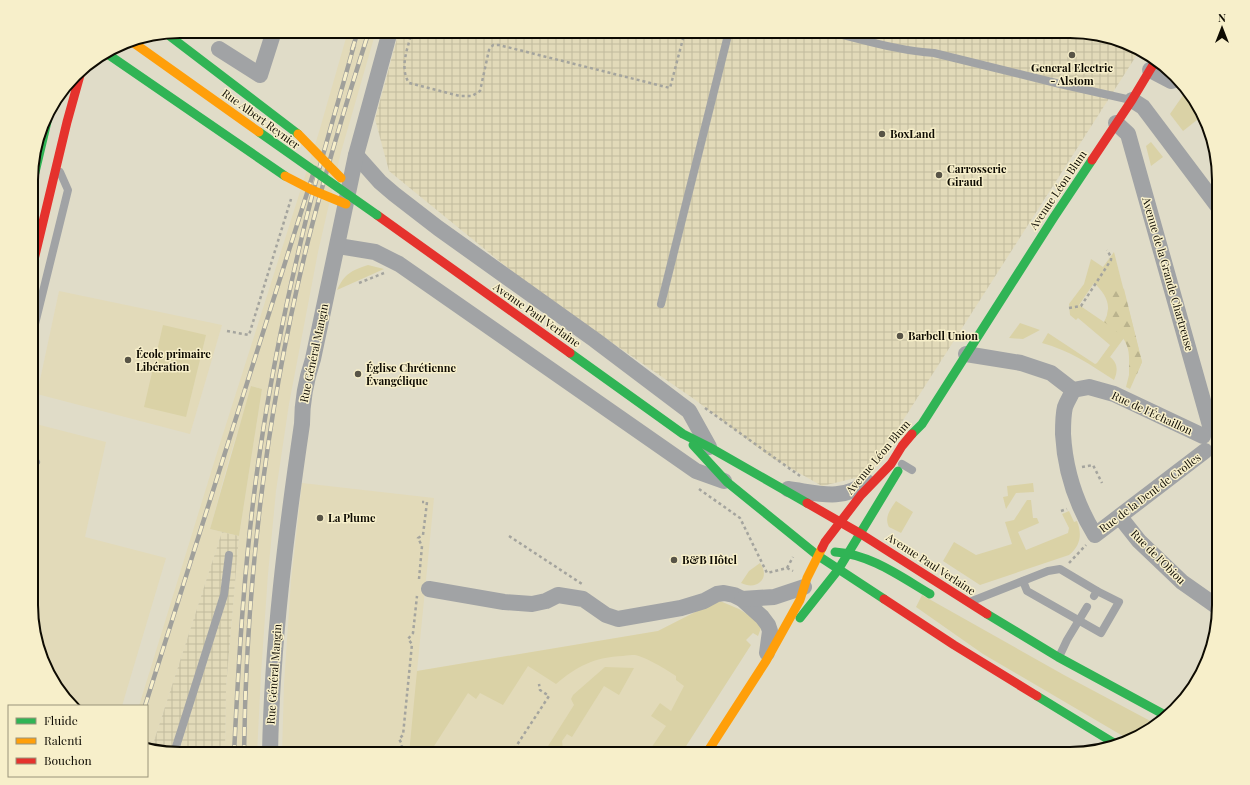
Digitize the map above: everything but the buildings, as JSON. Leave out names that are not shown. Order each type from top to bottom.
[{"type":"main road","points":[[172,38],[298,134],[377,215]]},
{"type":"main road","name":"Rue Albert Reynier","points":[[137,45],[377,215]]},
{"type":"main road","points":[[111,56],[132,69],[285,176],[341,203],[377,215]]},
{"type":"main road","name":"Avenue Léon Blum","points":[[711,747],[766,661],[800,600],[807,578],[817,555],[825,542],[861,495],[896,464],[902,446],[922,424],[1132,100],[1153,65]]},
{"type":"main road","points":[[38,242],[78,81]]},
{"type":"main road","name":"Avenue Paul Verlaine","points":[[377,215],[683,434],[709,447],[840,521],[843,543],[861,534],[965,606],[987,614],[1058,657],[1162,714]]},
{"type":"main road","points":[[766,661],[792,628],[799,614],[818,586],[834,567],[843,543],[896,464],[910,452],[922,424]]},
{"type":"main road","name":"Avenue Paul Verlaine","points":[[683,434],[727,482],[817,555],[954,645],[1110,741]]},
{"type":"main road","points":[[817,555],[861,534],[883,494],[896,464]]},
{"type":"main road","points":[[727,482],[772,507]]},
{"type":"main road","points":[[834,567],[843,543],[840,521]]},
{"type":"main road","points":[[815,536],[825,542],[843,543],[861,534]]},
{"type":"main road","points":[[843,543],[865,558],[942,600]]},
{"type":"street","points":[[219,49],[260,75],[272,38]]},
{"type":"street","name":"Rue Général Mangin","points":[[270,747],[271,709],[282,577],[307,376],[313,359],[356,155],[388,38]]},
{"type":"street","points":[[1153,65],[1171,81]]},
{"type":"street","points":[[1132,100],[1143,107],[1212,199]]},
{"type":"street","name":"Avenue de la Grande Chartreuse","points":[[1116,123],[1128,134],[1211,440]]},
{"type":"street","points":[[356,155],[394,194],[438,228],[596,340],[689,411],[709,447]]},
{"type":"street","points":[[338,246],[375,252],[399,264],[696,471],[727,482]]},
{"type":"street","points":[[966,354],[1021,363],[1051,373],[1073,390],[1065,407],[1064,414],[1063,426],[1065,458],[1070,483],[1076,499],[1086,521],[1095,535]]},
{"type":"street","name":"Rue de l'Échaillon","points":[[1073,390],[1089,387],[1114,394],[1211,440]]},
{"type":"street","name":"Rue de la Dent de Crolles","points":[[1095,535],[1120,517],[1211,440]]},
{"type":"street","points":[[781,488],[828,495],[846,494],[858,490],[896,464]]},
{"type":"street","name":"Rue de l'Obiou","points":[[1120,517],[1139,541],[1182,582],[1212,603]]},
{"type":"street","points":[[742,599],[774,597],[804,587]]},
{"type":"street","points":[[422,588],[504,602],[532,604],[558,595],[582,599],[606,615],[618,619],[681,608],[704,601],[717,594],[724,593],[734,595],[742,599],[762,617],[768,625],[770,631],[766,661]]},
{"type":"lane","points":[[661,304],[727,38]]},
{"type":"lane","points":[[856,38],[908,50],[934,53],[1132,100]]},
{"type":"lane","points":[[38,312],[68,190],[63,176],[56,166]]},
{"type":"lane","points":[[896,464],[912,470]]},
{"type":"lane","points":[[176,747],[224,595],[229,555]]},
{"type":"lane","points":[[965,606],[1048,570],[1060,569],[1095,593],[1119,602],[1101,633],[1027,591],[1023,581]]},
{"type":"lane","points":[[1058,657],[1087,607]]},
{"type":"path","points":[[410,38],[404,65],[405,76],[409,83],[460,96],[472,96],[480,91],[489,50],[493,45],[499,45],[670,88],[682,38]]},
{"type":"path","points":[[227,331],[249,335],[292,194]]},
{"type":"path","points":[[1069,308],[1081,306],[1092,290],[1111,260],[1107,250]]},
{"type":"path","points":[[1077,468],[1093,466],[1102,483]]},
{"type":"path","points":[[402,747],[402,744],[399,739],[403,735],[412,644],[408,639],[414,633],[422,588],[422,546],[418,538],[423,535],[427,502],[422,502]]},
{"type":"path","points":[[1060,569],[1072,561],[1095,535]]},
{"type":"path","points":[[510,536],[584,585]]},
{"type":"path","points":[[772,571],[787,568]]},
{"type":"path","points":[[516,747],[549,696],[540,690],[538,684]]},
{"type":"shaded area","points":[[346,38],[374,38],[341,152],[318,252],[289,404],[276,491],[268,574],[257,747],[225,747],[226,687],[239,536],[262,389],[252,386],[229,459],[210,529],[222,532],[153,744],[148,743],[148,705],[139,705],[216,456],[319,132]]},
{"type":"shaded area","points":[[397,38],[1079,38],[1107,43],[1137,55],[868,475],[822,486],[769,456],[694,399],[531,287],[389,171],[375,119]]},
{"type":"shaded area","name":"École primaire Libération","points":[[59,291],[222,325],[190,434],[38,394]]},
{"type":"shaded area","points":[[38,425],[106,442],[85,537],[166,558],[122,705],[80,705],[67,692],[57,676],[46,651],[39,624]]},
{"type":"shaded area","points":[[302,483],[434,498],[417,671],[658,631],[715,602],[683,747],[282,747],[284,684],[291,581]]},
{"type":"shaded area","points":[[222,532],[239,536],[226,687],[225,747],[171,747],[153,744]]},
{"type":"green space","points":[[1184,94],[1198,119],[1183,131],[1170,114]]},
{"type":"green space","points":[[1151,142],[1163,157],[1151,166],[1146,146]]},
{"type":"green space","points":[[1114,252],[1142,362],[1130,389],[1126,387],[1129,375],[1130,353],[1124,338],[1110,357],[1116,365],[1114,380],[1071,354],[1042,343],[1048,333],[1095,364],[1097,363],[1110,345],[1078,318],[1076,320],[1070,315],[1069,304],[1084,284],[1091,259],[1103,267]],"holes":[[[1094,283],[1102,291],[1107,301],[1108,311],[1104,322],[1079,305]]]},
{"type":"green space","points":[[368,265],[384,269],[337,290],[349,273]]},
{"type":"green space","points":[[1121,287],[1124,289],[1142,362],[1137,374],[1129,375],[1129,356],[1126,344],[1119,334],[1104,322],[1107,317],[1108,309],[1114,306],[1111,293]]},
{"type":"green space","points":[[1020,323],[1040,330],[1023,339],[1009,338]]},
{"type":"green space","points":[[163,325],[206,335],[186,417],[144,407]]},
{"type":"green space","points":[[251,386],[262,389],[239,536],[210,529]]},
{"type":"green space","points":[[1033,483],[1034,492],[1016,493],[1006,509],[1003,497],[1008,496],[1007,486]]},
{"type":"green space","points":[[1027,500],[1031,500],[1033,518],[1037,518],[1039,523],[1018,532],[1026,550],[1068,533],[1069,528],[1062,514],[1069,511],[1074,522],[1077,521],[1080,535],[1076,547],[1069,555],[980,585],[943,561],[954,542],[976,555],[1012,544],[1005,522],[1014,520]]},
{"type":"green space","points":[[896,501],[913,512],[901,533],[889,527],[887,520],[888,514]]},
{"type":"green space","points":[[760,563],[764,574],[761,582],[752,585],[741,583],[749,571]]},
{"type":"green space","points":[[922,595],[1064,675],[1151,722],[1123,736],[983,654],[916,607]]},
{"type":"green space","points":[[720,601],[739,609],[758,621],[761,628],[758,636],[753,633],[746,640],[751,645],[685,747],[652,747],[666,726],[651,716],[660,703],[671,711],[684,686],[676,680],[676,676],[662,667],[640,656],[628,655],[604,658],[579,667],[556,684],[528,666],[503,705],[480,693],[476,699],[468,693],[433,747],[410,747],[417,671],[658,631],[715,602]]},
{"type":"green space","points":[[605,667],[634,668],[619,695],[604,686],[572,737],[567,734],[562,741],[563,747],[547,747],[574,705],[571,699],[573,695]]},
{"type":"railway","points":[[352,50],[356,38]]},
{"type":"railway","points":[[244,747],[249,625],[254,560],[270,431],[281,367],[315,214],[337,135],[367,38]]},
{"type":"railway","points":[[234,747],[246,564],[268,399],[283,322],[306,220],[354,45]]},
{"type":"railway","points":[[145,705],[315,168]]},
{"type":"traffic: fast","points":[[172,38],[298,134]]},
{"type":"traffic: fast","points":[[111,56],[285,176]]},
{"type":"traffic: fast","points":[[259,132],[377,215]]},
{"type":"traffic: fast","points":[[912,434],[922,424],[1092,160]]},
{"type":"traffic: fast","points":[[570,353],[683,434],[709,447],[807,503]]},
{"type":"traffic: fast","points":[[693,445],[727,482],[817,555],[884,599]]},
{"type":"traffic: fast","points":[[800,618],[838,570],[898,471]]},
{"type":"traffic: fast","points":[[835,552],[861,557],[885,567],[930,594]]},
{"type":"traffic: fast","points":[[987,614],[1058,657],[1162,714]]},
{"type":"traffic: fast","points":[[1037,696],[1110,741]]},
{"type":"traffic: slow","points":[[137,45],[259,132]]},
{"type":"traffic: slow","points":[[298,134],[341,178]]},
{"type":"traffic: slow","points":[[285,176],[312,190],[346,204]]},
{"type":"traffic: slow","points":[[711,747],[766,661],[800,600],[807,578],[822,548]]},
{"type":"traffic: jam","points":[[1092,160],[1132,100],[1153,65]]},
{"type":"traffic: jam","points":[[38,243],[78,82]]},
{"type":"traffic: jam","points":[[377,215],[570,353]]},
{"type":"traffic: jam","points":[[822,548],[861,495],[891,464],[902,446],[912,434]]},
{"type":"traffic: jam","points":[[807,503],[861,534],[987,614]]},
{"type":"traffic: jam","points":[[884,599],[954,645],[1037,696]]},
{"type":"place","name":"General Electric - Alstom","points":[[1072,55]]},
{"type":"place","name":"BoxLand","points":[[882,134]]},
{"type":"place","name":"Carrosserie Giraud","points":[[939,175]]},
{"type":"place","name":"Barbell Union","points":[[900,336]]},
{"type":"place","name":"École primaire Libération","points":[[128,360]]},
{"type":"place","name":"Église Chrétienne Évangélique","points":[[358,374]]},
{"type":"place","name":"La Plume","points":[[320,518]]},
{"type":"place","name":"B&B Hôtel","points":[[674,560]]}]
